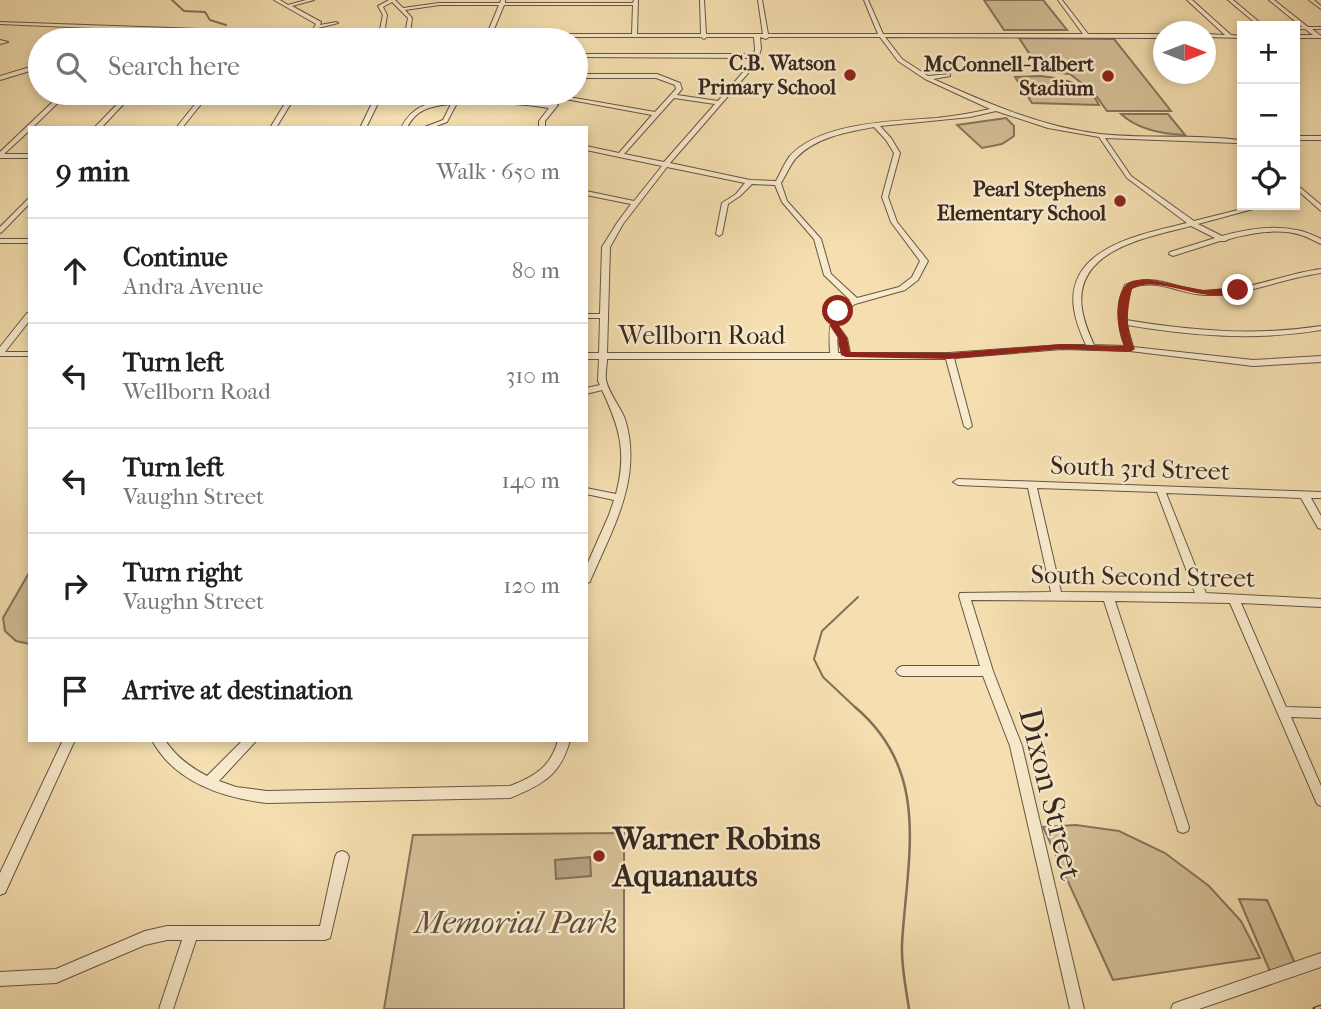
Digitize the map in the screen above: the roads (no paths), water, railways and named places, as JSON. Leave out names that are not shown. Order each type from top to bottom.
[{"type":"street","points":[[276,0],[316,21],[319,27],[336,23]]},
{"type":"street","points":[[288,6],[312,0]]},
{"type":"street","points":[[383,28],[385,15],[380,6],[393,0],[410,18],[408,28]]},
{"type":"street","points":[[702,0],[704,37]]},
{"type":"street","points":[[760,0],[766,37]]},
{"type":"street","points":[[866,0],[882,37],[900,60],[927,78],[993,108],[1050,127],[1101,136],[1237,140]]},
{"type":"street","points":[[1060,0],[1087,36]]},
{"type":"street","points":[[1189,0],[1230,37]]},
{"type":"street","points":[[1230,0],[1256,21]]},
{"type":"street","points":[[1271,0],[1319,37]]},
{"type":"street","points":[[1311,0],[1321,8]]},
{"type":"street","points":[[492,28],[502,2]]},
{"type":"street","points":[[404,9],[424,3],[636,2],[634,36]]},
{"type":"street","points":[[0,23],[50,20]]},
{"type":"street","points":[[0,23],[153,28]]},
{"type":"street","points":[[1300,28],[1321,28]]},
{"type":"street","points":[[588,36],[1153,36]]},
{"type":"street","points":[[1216,36],[1237,37]]},
{"type":"street","points":[[588,575],[604,543],[619,498],[627,447],[620,418],[602,381],[606,247],[666,164],[757,56],[757,37]]},
{"type":"street","points":[[1300,37],[1319,37]]},
{"type":"street","points":[[588,52],[757,56]]},
{"type":"street","points":[[0,78],[28,70]]},
{"type":"street","points":[[588,74],[664,77],[680,86],[620,155]]},
{"type":"street","points":[[927,78],[948,75]]},
{"type":"street","points":[[672,96],[718,103]]},
{"type":"street","points":[[588,100],[656,114]]},
{"type":"street","points":[[31,126],[53,105]]},
{"type":"street","points":[[99,126],[119,105]]},
{"type":"street","points":[[181,126],[198,105]]},
{"type":"street","points":[[274,126],[287,105]]},
{"type":"street","points":[[364,126],[374,105]]},
{"type":"street","points":[[405,126],[409,118],[423,107],[438,105]]},
{"type":"street","points":[[431,126],[445,121],[453,105]]},
{"type":"street","points":[[534,105],[553,107]]},
{"type":"street","points":[[542,126],[542,121],[553,107]]},
{"type":"street","points":[[854,300],[828,275],[817,239],[784,201],[778,183],[788,162],[809,146],[847,130],[875,124],[943,121],[993,108]]},
{"type":"street","points":[[834,355],[831,334],[838,311],[854,300],[887,293],[909,284],[918,277],[924,261],[894,222],[885,197],[897,153],[875,124]]},
{"type":"street","points":[[0,156],[28,129]]},
{"type":"street","points":[[1101,136],[1129,177],[1192,222],[1223,240]]},
{"type":"street","points":[[1300,138],[1321,138]]},
{"type":"street","points":[[588,148],[750,182],[778,183]]},
{"type":"street","points":[[0,156],[28,156]]},
{"type":"street","points":[[719,234],[725,203],[743,191],[750,182]]},
{"type":"street","points":[[1300,190],[1321,209]]},
{"type":"street","points":[[588,194],[636,202]]},
{"type":"street","points":[[1300,200],[1308,199]]},
{"type":"street","points":[[0,230],[28,201]]},
{"type":"street","points":[[1091,347],[1077,310],[1077,294],[1084,269],[1116,246],[1192,222],[1244,210]]},
{"type":"street","points":[[1173,254],[1223,240],[1289,228],[1306,232],[1321,242]]},
{"type":"street","points":[[0,241],[28,241]]},
{"type":"street","points":[[1134,349],[1124,337],[1126,334],[1123,322],[1125,295],[1135,283],[1147,281],[1203,293],[1222,292],[1288,275],[1321,271]]},
{"type":"street","points":[[588,316],[604,316]]},
{"type":"street","points":[[0,353],[28,318]]},
{"type":"street","points":[[1123,322],[1229,336],[1280,335],[1321,328]]},
{"type":"street","points":[[834,326],[843,338],[846,355]]},
{"type":"street","name":"Wellborn Road","points":[[588,356],[949,356],[1037,347],[1091,347],[1134,349],[1253,363],[1321,359]]},
{"type":"street","points":[[0,353],[28,354]]},
{"type":"street","points":[[949,356],[968,426]]},
{"type":"street","points":[[588,391],[605,387]]},
{"type":"street","name":"South 3rd Street","points":[[958,482],[1321,495]]},
{"type":"street","points":[[1032,485],[1058,597]]},
{"type":"street","points":[[1160,489],[1202,597]]},
{"type":"street","points":[[588,491],[619,498]]},
{"type":"street","points":[[1304,494],[1321,525]]},
{"type":"street","name":"South Second Street","points":[[964,596],[1202,597],[1321,603]]},
{"type":"street","name":"Dixon Street","points":[[964,596],[987,671],[1016,746],[1077,1009]]},
{"type":"street","points":[[1108,597],[1183,827]]},
{"type":"street","points":[[1234,600],[1321,800]]},
{"type":"street","points":[[902,671],[987,671]]},
{"type":"street","points":[[1283,712],[1321,713]]},
{"type":"street","points":[[0,887],[68,742]]},
{"type":"street","points":[[159,742],[170,758],[210,782],[232,792],[267,797],[499,794],[530,785],[547,774],[559,758],[563,742]]},
{"type":"street","points":[[210,782],[249,742]]},
{"type":"street","points":[[0,979],[56,976],[145,938],[192,932],[325,933],[342,858]]},
{"type":"street","points":[[166,1009],[192,932]]},
{"type":"street","points":[[1178,1009],[1321,960]]},
{"type":"waterway","points":[[172,0],[184,11],[205,12],[210,20],[226,25]]},
{"type":"waterway","points":[[856,708],[823,677],[814,659],[822,631],[858,597]]},
{"type":"waterway","points":[[856,708],[879,732],[896,759],[905,788],[910,848],[902,952],[909,1009]]},
{"type":"railway","points":[[1315,1009],[1321,1007]]},
{"type":"place","name":"C.B. Watson Primary School","points":[[850,75]]},
{"type":"place","name":"McConnell-Talbert Stadium","points":[[1108,76]]},
{"type":"place","name":"Pearl Stephens Elementary School","points":[[1120,201]]},
{"type":"place","name":"Warner Robins Aquanauts","points":[[599,856]]},
{"type":"park label","name":"Memorial Park","points":[[516,922]]}]
